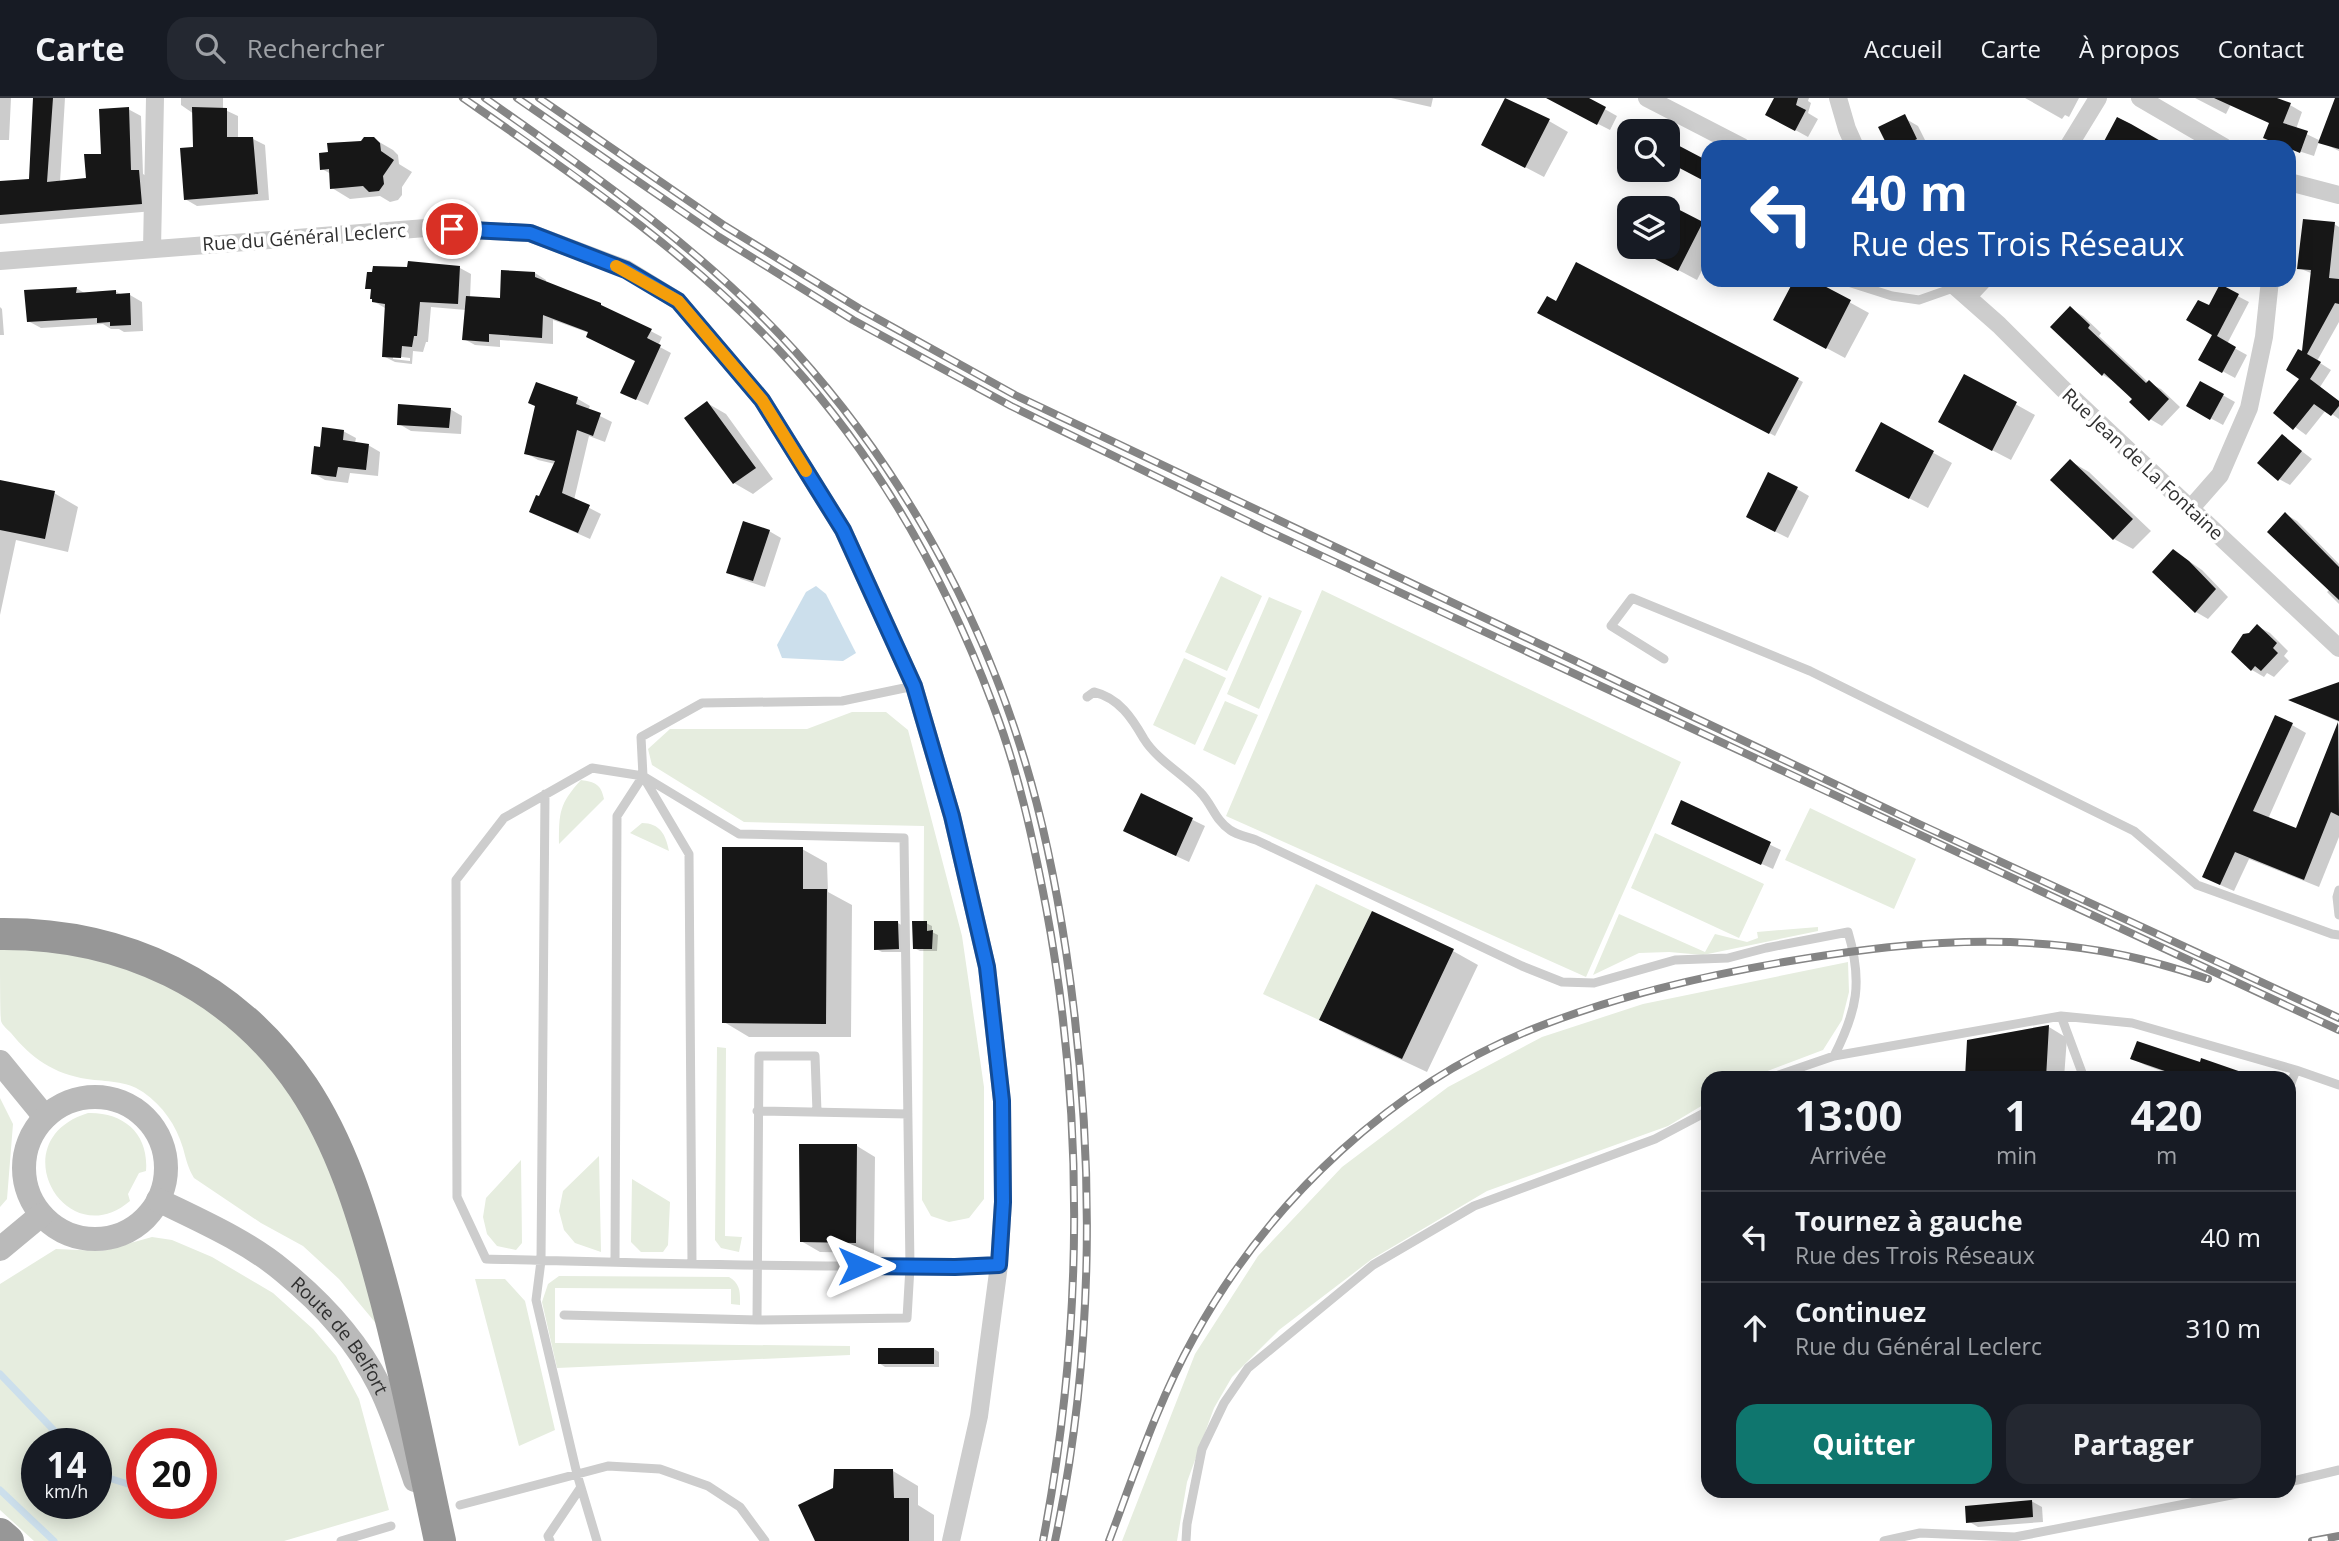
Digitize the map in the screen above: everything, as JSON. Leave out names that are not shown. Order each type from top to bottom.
[{"type":"highway","points":[[0,934],[29,934],[94,943],[127,952],[186,977],[258,1032],[303,1088],[338,1153],[370,1240],[397,1341],[438,1541]]},
{"type":"highway","points":[[0,1534],[8,1541]]},
{"type":"main road","points":[[0,1062],[45,1116]]},
{"type":"main road","points":[[93,1096],[120,1101],[142,1115],[158,1136],[163,1148],[166,1175],[158,1200],[139,1224],[118,1235],[96,1240],[66,1233],[52,1226],[41,1215],[27,1192],[23,1165],[29,1139],[45,1116],[67,1102],[93,1096]]},
{"type":"main road","name":"Route de Belfort","points":[[158,1200],[231,1237],[282,1270],[342,1328],[379,1385],[398,1429],[438,1541]]},
{"type":"main road","points":[[0,1249],[41,1215]]},
{"type":"street","points":[[152,249],[155,98]]},
{"type":"street","points":[[1647,98],[1728,140]]},
{"type":"street","points":[[1838,98],[1852,140]]},
{"type":"street","points":[[2072,140],[2098,98]]},
{"type":"street","points":[[2140,98],[2212,140]]},
{"type":"street","points":[[2296,184],[2339,195]]},
{"type":"street","name":"Rue du Général Leclerc","points":[[0,261],[426,228],[530,233],[626,270],[678,301],[762,400],[843,530],[914,686],[952,816],[987,967],[1002,1101],[1003,1202],[999,1265],[979,1416],[951,1541]]},
{"type":"street","points":[[2191,508],[2220,475],[2249,408],[2263,337],[2269,287]]},
{"type":"street","name":"Rue Jean de La Fontaine","points":[[1957,288],[2339,648]]},
{"type":"lane","points":[[1864,287],[1892,296],[1919,300],[1957,288]]},
{"type":"lane","points":[[1664,659],[1611,626],[1632,598],[1810,671],[2134,831],[2197,885],[2339,935]]},
{"type":"lane","points":[[692,1264],[689,854],[643,776],[641,737],[702,703],[842,701],[914,686]]},
{"type":"lane","points":[[1087,697],[1094,692],[1108,695],[1130,715],[1144,739],[1160,757],[1202,793],[1216,818],[1232,831],[1562,982],[1594,983],[1675,960],[1728,958],[1848,932],[1854,950],[1858,981],[1856,1002],[1847,1031],[1834,1056]]},
{"type":"lane","points":[[564,1315],[757,1320],[906,1318],[910,1267],[904,838],[739,834],[643,776],[592,768],[504,818],[456,880],[457,1197],[486,1259],[757,1266],[910,1267],[999,1265]]},
{"type":"lane","points":[[615,1262],[617,816],[643,776]]},
{"type":"lane","points":[[545,794],[541,1261],[536,1300],[577,1475],[597,1541]]},
{"type":"lane","points":[[2339,890],[2339,915]]},
{"type":"lane","points":[[2062,1016],[2082,1071]]},
{"type":"lane","points":[[1790,1071],[1834,1056],[2062,1016],[2132,1023],[2339,1085]]},
{"type":"lane","points":[[757,1320],[759,1056],[815,1056],[817,1112]]},
{"type":"lane","points":[[757,1111],[908,1114]]},
{"type":"lane","points":[[1186,1541],[1202,1450],[1224,1403],[1248,1368],[1290,1333],[1373,1265],[1474,1206],[1655,1139],[1701,1115]]},
{"type":"lane","points":[[460,1506],[608,1466],[660,1469],[708,1486],[740,1507],[765,1541]]},
{"type":"lane","points":[[2296,1480],[2339,1470]]},
{"type":"lane","points":[[550,1541],[548,1536],[581,1487]]},
{"type":"lane","points":[[1884,1541],[1920,1533],[2015,1537],[2216,1498]]},
{"type":"lane","points":[[341,1541],[391,1526]]},
{"type":"shaded area","points":[[1221,576],[1262,596],[1227,671],[1185,652]]},
{"type":"shaded area","points":[[1322,590],[1681,762],[1586,977],[1226,816]]},
{"type":"shaded area","points":[[1269,597],[1302,611],[1259,709],[1227,694]]},
{"type":"shaded area","points":[[1184,658],[1226,678],[1195,745],[1153,725]]},
{"type":"shaded area","points":[[1225,701],[1258,715],[1235,765],[1203,750]]},
{"type":"shaded area","points":[[852,712],[886,712],[908,730],[962,936],[984,1087],[984,1199],[969,1218],[949,1222],[931,1216],[922,1200],[924,826],[744,822],[652,765],[648,749],[670,729],[807,729]]},
{"type":"shaded area","points":[[581,780],[597,785],[604,799],[559,844],[559,824],[564,803]]},
{"type":"shaded area","points":[[1810,808],[1916,859],[1894,909],[1785,860]]},
{"type":"shaded area","points":[[642,823],[653,825],[661,831],[669,851],[630,833]]},
{"type":"shaded area","points":[[1655,833],[1764,884],[1739,938],[1631,888]]},
{"type":"shaded area","points":[[1316,884],[1372,911],[1319,1020],[1263,994]]},
{"type":"shaded area","points":[[1619,914],[1705,952],[1715,934],[1747,942],[1758,938],[1757,932],[1818,927],[1818,931],[1703,955],[1639,953],[1593,975]]},
{"type":"shaded area","points":[[0,946],[107,957],[193,993],[268,1059],[335,1166],[389,1339],[339,1279],[303,1246],[261,1223],[194,1178],[173,1124],[150,1097],[123,1083],[75,1077],[54,1069],[35,1057],[19,1042],[1,1021]]},
{"type":"shaded area","points":[[1848,962],[1849,992],[1842,1020],[1823,1050],[1768,1071],[1701,1071],[1701,1106],[1668,1126],[1487,1191],[1372,1259],[1279,1330],[1232,1377],[1214,1408],[1187,1482],[1177,1541],[1122,1541],[1195,1354],[1258,1256],[1342,1167],[1448,1087],[1542,1037],[1643,1004]]},
{"type":"shaded area","points":[[717,1047],[726,1048],[725,1236],[742,1237],[739,1252],[721,1248],[715,1240]]},
{"type":"shaded area","points":[[0,1098],[13,1124],[7,1199],[0,1207]]},
{"type":"shaded area","points":[[88,1113],[113,1116],[123,1121],[138,1136],[146,1158],[146,1171],[139,1173],[128,1194],[130,1201],[106,1214],[84,1214],[65,1204],[52,1188],[45,1167],[48,1146],[62,1127]]},
{"type":"shaded area","points":[[599,1156],[601,1252],[575,1243],[564,1230],[559,1211],[563,1191]]},
{"type":"shaded area","points":[[521,1160],[522,1243],[516,1250],[497,1246],[487,1234],[483,1217],[486,1198]]},
{"type":"shaded area","points":[[632,1179],[670,1202],[668,1245],[663,1252],[641,1252],[631,1242]]},
{"type":"shaded area","points":[[152,1237],[172,1240],[212,1257],[273,1293],[313,1329],[336,1356],[359,1399],[389,1510],[284,1541],[34,1541],[0,1510],[0,1284],[56,1249],[102,1251]]},
{"type":"shaded area","points":[[559,1276],[729,1277],[738,1286],[740,1305],[731,1304],[731,1289],[555,1288],[555,1343],[850,1346],[850,1355],[557,1368],[542,1302],[548,1284]]},
{"type":"shaded area","points":[[475,1279],[505,1279],[525,1301],[555,1430],[519,1446]]},
{"type":"water","points":[[816,586],[826,594],[856,653],[843,661],[782,658],[777,645],[806,592]]},
{"type":"building","points":[[33,98],[53,98],[47,182],[86,178],[84,154],[101,154],[99,109],[129,107],[131,170],[139,170],[142,204],[0,215],[0,181],[29,179]]},
{"type":"building","points":[[1505,98],[1550,119],[1525,168],[1481,145]]},
{"type":"building","points":[[1546,98],[1589,98],[1606,107],[1597,125]]},
{"type":"building","points":[[1774,98],[1798,98],[1796,105],[1806,110],[1795,131],[1765,115]]},
{"type":"building","points":[[2214,98],[2277,98],[2291,103],[2283,123],[2308,131],[2300,153],[2296,151],[2296,140],[2263,138],[2269,123]]},
{"type":"building","points":[[2335,98],[2339,98],[2339,149],[2318,143]]},
{"type":"building","points":[[192,107],[227,108],[227,137],[253,137],[258,194],[184,200],[180,148],[193,147]]},
{"type":"building","points":[[1905,114],[1917,139],[1884,140],[1878,127]]},
{"type":"building","points":[[2117,117],[2159,140],[2105,140]]},
{"type":"building","points":[[364,137],[374,137],[380,143],[381,151],[394,160],[383,176],[384,184],[379,191],[369,192],[363,186],[330,189],[329,169],[320,170],[319,153],[328,152],[327,143],[361,141]]},
{"type":"building","points":[[1680,146],[1701,157],[1701,179],[1680,168]]},
{"type":"building","points":[[1680,210],[1701,221],[1701,226],[1678,271],[1655,259],[1680,259]]},
{"type":"building","points":[[2303,219],[2335,222],[2329,278],[2339,279],[2339,304],[2335,303],[2307,354],[2321,362],[2310,379],[2339,401],[2339,406],[2331,416],[2314,404],[2293,430],[2273,413],[2299,379],[2286,370],[2298,349],[2302,351],[2311,270],[2297,269]]},
{"type":"building","points":[[408,261],[460,266],[458,304],[420,302],[417,336],[414,336],[412,347],[402,346],[401,358],[382,357],[385,304],[372,302],[370,299],[371,289],[365,289],[367,272],[372,272],[373,266],[407,267]]},
{"type":"building","points":[[1576,262],[1799,378],[1769,434],[1537,313],[1547,296],[1556,301]]},
{"type":"building","points":[[501,270],[535,272],[535,277],[601,303],[652,329],[647,338],[661,345],[636,400],[620,393],[635,361],[586,337],[588,332],[543,315],[542,338],[489,334],[489,342],[462,340],[466,296],[500,298]]},
{"type":"building","points":[[77,287],[76,293],[116,290],[116,294],[130,293],[131,325],[110,326],[110,322],[97,323],[97,318],[27,322],[24,290]]},
{"type":"building","points":[[1790,287],[1826,287],[1851,300],[1826,349],[1773,320]]},
{"type":"building","points":[[2218,287],[2226,287],[2239,294],[2217,336],[2236,347],[2222,373],[2198,360],[2212,335],[2186,320],[2198,300],[2209,305]]},
{"type":"building","points":[[2070,306],[2090,325],[2088,328],[2146,383],[2149,380],[2169,399],[2149,421],[2129,402],[2132,399],[2104,373],[2102,376],[2050,327]]},
{"type":"building","points":[[1964,374],[2017,402],[1992,451],[1938,422]]},
{"type":"building","points":[[2200,381],[2224,394],[2210,420],[2186,406]]},
{"type":"building","points":[[536,382],[578,397],[576,404],[601,413],[593,436],[577,430],[562,493],[590,505],[578,533],[529,512],[555,461],[524,454],[535,406],[528,403]]},
{"type":"building","points":[[707,401],[756,468],[733,484],[684,418]]},
{"type":"building","points":[[398,404],[451,408],[449,428],[397,425]]},
{"type":"building","points":[[1881,422],[1934,451],[1909,499],[1855,471]]},
{"type":"building","points":[[322,427],[344,430],[343,440],[369,444],[366,470],[338,467],[336,477],[311,474],[314,446],[320,447]]},
{"type":"building","points":[[2282,434],[2302,451],[2278,481],[2257,463]]},
{"type":"building","points":[[2070,459],[2133,519],[2113,540],[2050,480]]},
{"type":"building","points":[[1768,472],[1798,487],[1775,532],[1746,517]]},
{"type":"building","points":[[0,480],[55,491],[45,539],[0,530]]},
{"type":"building","points":[[2285,512],[2339,567],[2339,600],[2267,532]]},
{"type":"building","points":[[743,521],[770,530],[753,581],[726,573]]},
{"type":"building","points":[[2173,549],[2189,561],[2216,589],[2195,613],[2152,572]]},
{"type":"building","points":[[2257,624],[2277,643],[2273,648],[2278,653],[2261,671],[2255,666],[2251,671],[2231,652],[2243,634],[2249,633]]},
{"type":"building","points":[[2339,682],[2339,721],[2288,700]]},
{"type":"building","points":[[2275,715],[2293,723],[2253,811],[2296,828],[2338,722],[2339,816],[2331,812],[2304,880],[2235,852],[2220,885],[2202,877]]},
{"type":"building","points":[[1141,793],[1193,818],[1176,856],[1123,831]]},
{"type":"building","points":[[1681,800],[1771,842],[1761,865],[1671,824]]},
{"type":"building","points":[[722,847],[803,847],[803,889],[827,889],[826,1024],[722,1023]]},
{"type":"building","points":[[1372,911],[1454,949],[1402,1059],[1319,1020]]},
{"type":"building","points":[[874,921],[898,921],[899,949],[874,950]]},
{"type":"building","points":[[912,921],[927,921],[927,931],[933,930],[932,949],[913,949]]},
{"type":"building","points":[[2049,1025],[2046,1071],[1965,1071],[1967,1040]]},
{"type":"building","points":[[2137,1041],[2200,1062],[2201,1058],[2238,1071],[2165,1071],[2130,1059]]},
{"type":"building","points":[[799,1144],[857,1144],[856,1243],[800,1242]]},
{"type":"building","points":[[878,1348],[934,1348],[934,1364],[878,1364]]},
{"type":"building","points":[[834,1469],[893,1469],[894,1498],[909,1498],[909,1541],[815,1541],[798,1505],[833,1488]]},
{"type":"building","points":[[2032,1500],[2033,1517],[1966,1523],[1965,1506]]},
{"type":"waterway","points":[[0,1374],[52,1428]]},
{"type":"waterway","points":[[112,1479],[126,1483]]},
{"type":"waterway","points":[[0,1490],[54,1541]]},
{"type":"railway","points":[[463,98],[634,220],[675,253],[753,323],[789,361],[852,439],[907,523],[954,612],[993,705],[1017,780],[1046,907],[1068,1065],[1073,1145],[1072,1304],[1066,1384],[1043,1541]]},
{"type":"railway","points":[[485,98],[686,247],[724,280],[795,351],[833,395],[901,490],[959,592],[1005,700],[1030,779],[1053,877],[1076,1024],[1082,1098],[1087,1246],[1084,1321],[1078,1395],[1055,1541]]},
{"type":"railway","points":[[517,98],[719,237],[853,320],[1011,406],[1268,531],[2339,1030]]},
{"type":"railway","points":[[539,98],[725,226],[860,309],[1015,395],[1917,823],[2339,1018]]},
{"type":"railway","points":[[1109,1541],[1148,1437],[1181,1361],[1225,1286],[1260,1238],[1299,1192],[1342,1150],[1388,1112],[1437,1078],[1489,1049],[1572,1014],[1662,988],[1784,962],[1902,946],[1982,942],[2061,946],[2128,956],[2208,979]]},
{"type":"railway","points":[[2312,1541],[2339,1536]]},
{"type":"slow traffic","points":[[616,266],[678,301],[762,400],[806,471]]},
{"type":"route","points":[[452,229],[530,233],[626,270],[678,301],[762,400],[843,530],[914,686],[952,816],[987,967],[1002,1101],[1003,1202],[999,1265],[859,1266]]}]
